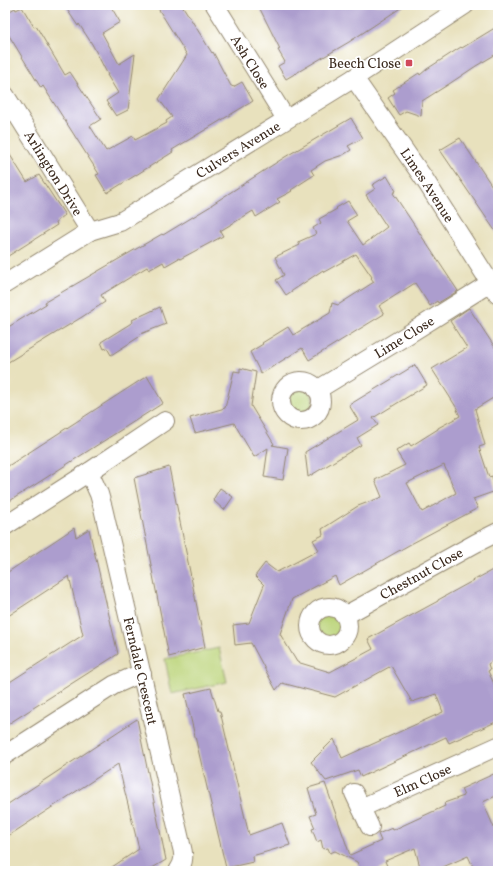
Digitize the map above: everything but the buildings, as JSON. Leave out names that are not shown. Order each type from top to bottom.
[{"type":"street","name":"Ash Close","points":[[215,5],[286,119]]},
{"type":"street","name":"Culvers Avenue","points":[[5,284],[90,231],[120,222],[354,78],[459,7]]},
{"type":"street","name":"Limes Avenue","points":[[354,78],[425,180],[494,289]]},
{"type":"street","name":"Arlington Drive","points":[[5,96],[90,231]]},
{"type":"street","name":"Lime Close","points":[[317,390],[404,337],[494,289]]},
{"type":"street","points":[[5,526],[165,421]]},
{"type":"street","name":"Ferndale Crescent","points":[[89,472],[99,494],[103,508],[184,854],[182,867],[178,871]]},
{"type":"street","name":"Chestnut Close","points":[[346,616],[498,532]]},
{"type":"street","points":[[5,756],[114,684],[142,674]]},
{"type":"street","name":"Elm Close","points":[[370,827],[358,801],[498,746]]},
{"type":"green space","points":[[301,389],[306,390],[312,396],[312,406],[306,412],[301,413],[296,412],[290,406],[289,401],[290,396],[296,390]]},
{"type":"green space","points":[[329,613],[338,617],[342,626],[338,635],[329,639],[320,635],[316,626],[320,617]]},
{"type":"green space","points":[[219,648],[227,682],[172,694],[165,659]]},
{"type":"place","name":"Beech Close","points":[[409,63]]}]
